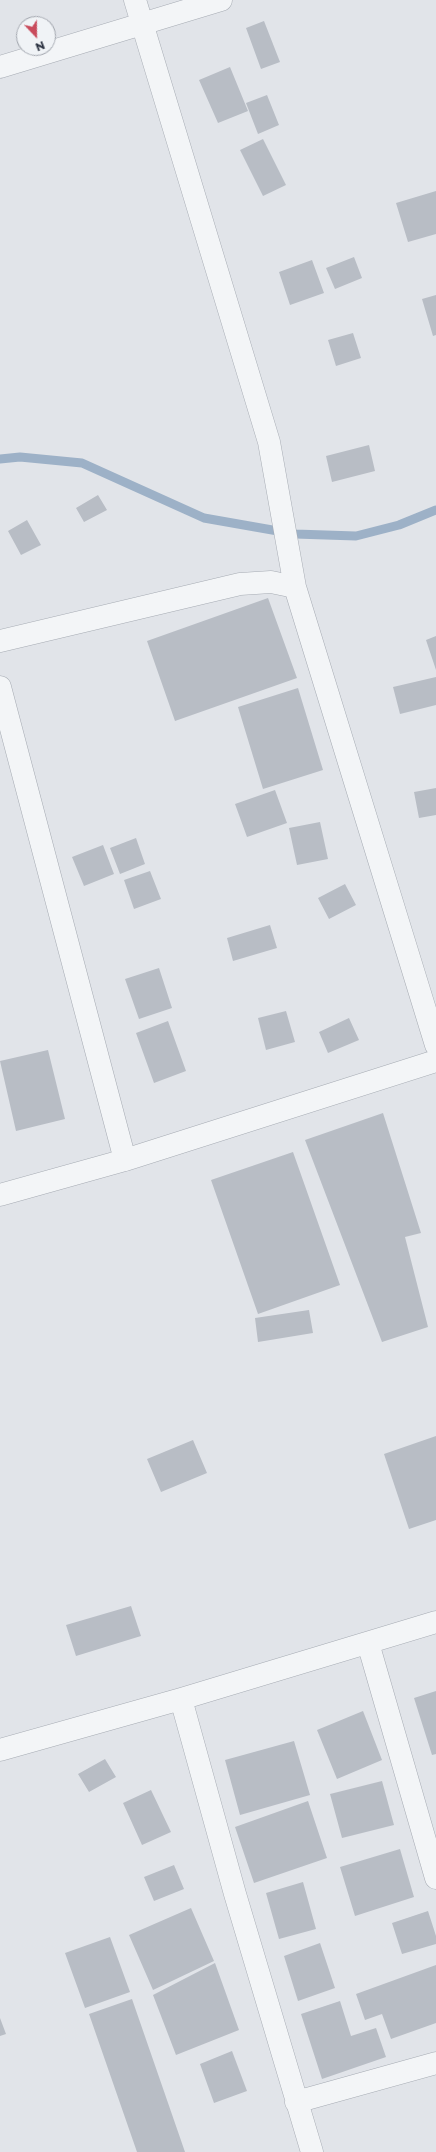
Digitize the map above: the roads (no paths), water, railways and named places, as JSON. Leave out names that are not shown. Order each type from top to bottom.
[{"type":"street","points":[[135,0],[269,442],[295,587],[436,1045]]},
{"type":"street","points":[[0,67],[221,0]]},
{"type":"street","points":[[0,641],[240,584],[271,582],[295,587]]},
{"type":"street","points":[[0,687],[125,1160]]},
{"type":"street","points":[[0,1195],[125,1160],[436,1061]]},
{"type":"street","points":[[0,1750],[181,1699],[436,1622]]},
{"type":"street","points":[[368,1643],[436,1878]]},
{"type":"street","points":[[181,1699],[235,1894],[312,2152]]},
{"type":"street","points":[[296,2102],[436,2063]]},
{"type":"waterway","points":[[0,459],[20,457],[82,463],[204,518],[295,534],[356,536],[399,525],[436,510]]}]
